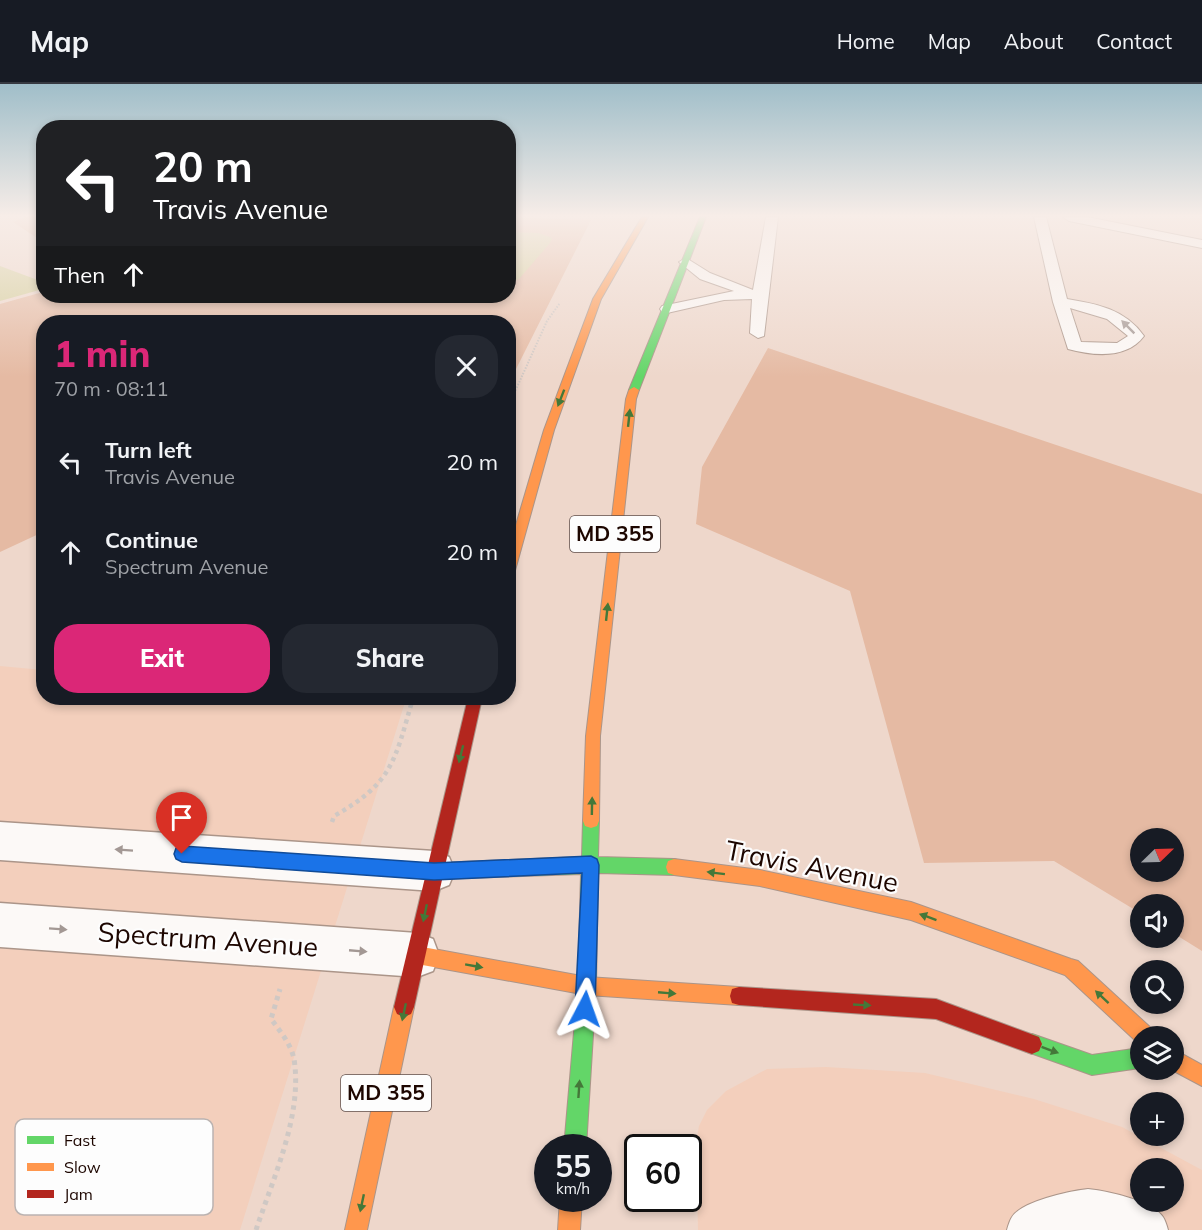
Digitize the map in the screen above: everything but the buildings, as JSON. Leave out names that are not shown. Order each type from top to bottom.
[{"type":"main road","points":[[516,546],[549,429],[597,299],[614,270]]},
{"type":"main road","name":"MD 355","points":[[576,1134],[587,986],[592,736],[631,399],[683,270]]},
{"type":"main road","name":"MD 355","points":[[356,1230],[434,871],[473,705]]},
{"type":"main road","name":"Travis Avenue","points":[[434,871],[591,865],[673,867],[759,879],[911,911],[1071,968],[1134,1026]]},
{"type":"main road","points":[[417,955],[587,986],[936,1009],[1092,1065],[1130,1059]]},
{"type":"main road","points":[[1184,1065],[1202,1076]]},
{"type":"main road","points":[[569,1230],[570,1212]]},
{"type":"street","points":[[0,841],[434,871]]},
{"type":"street","name":"Spectrum Avenue","points":[[0,924],[417,955]]},
{"type":"lane","points":[[698,270],[705,276],[760,294]]},
{"type":"lane","points":[[758,333],[764,270]]},
{"type":"lane","points":[[1050,270],[1060,302],[1074,346],[1117,348],[1128,345],[1136,336],[1125,322],[1113,316],[1081,305],[1060,302]]},
{"type":"lane","points":[[667,309],[724,296],[760,294]]},
{"type":"lane","points":[[1028,1230],[1055,1215],[1070,1210],[1088,1210],[1123,1217],[1147,1230]]},
{"type":"shaded area","points":[[0,270],[12,270],[36,279],[36,291],[0,301]]},
{"type":"shaded area","points":[[516,270],[566,270],[516,369],[516,315],[36,315],[36,535],[0,552],[0,304],[36,294],[36,303],[516,303]]},
{"type":"shaded area","points":[[516,270],[526,270],[516,280]]},
{"type":"shaded area","points":[[768,348],[1202,494],[1202,951],[1184,940],[1184,894],[1130,894],[1130,907],[1054,861],[924,863],[850,591],[696,524],[702,467]]},
{"type":"shaded area","points":[[0,666],[36,669],[36,705],[404,705],[240,1230],[0,1230]]},
{"type":"shaded area","points":[[826,1067],[925,1073],[1034,1099],[1122,1127],[1130,1131],[1130,1146],[1157,1146],[1180,1158],[1130,1158],[1130,1212],[1184,1212],[1184,1160],[1202,1170],[1202,1230],[698,1230],[698,1212],[702,1212],[702,1134],[698,1134],[699,1126],[707,1110],[726,1091],[767,1069]]},
{"type":"traffic: fast","points":[[634,390],[682,270]]},
{"type":"traffic: fast","points":[[576,1134],[587,986],[591,821]]},
{"type":"traffic: fast","points":[[434,871],[591,865],[674,867]]},
{"type":"traffic: fast","points":[[1032,1044],[1092,1065],[1130,1059]]},
{"type":"traffic: slow","points":[[516,546],[549,430],[597,299],[614,270]]},
{"type":"traffic: slow","points":[[591,821],[593,736],[631,399],[634,390]]},
{"type":"traffic: slow","points":[[674,867],[760,878],[911,911],[1071,968],[1134,1026]]},
{"type":"traffic: slow","points":[[417,955],[587,986],[739,996]]},
{"type":"traffic: slow","points":[[356,1230],[404,1007]]},
{"type":"traffic: slow","points":[[1184,1065],[1202,1076]]},
{"type":"traffic: slow","points":[[569,1230],[570,1212]]},
{"type":"traffic: jam","points":[[404,1007],[473,705]]},
{"type":"traffic: jam","points":[[739,996],[936,1009],[1032,1044]]},
{"type":"route","points":[[182,854],[434,871],[591,865],[585,1009]]}]
